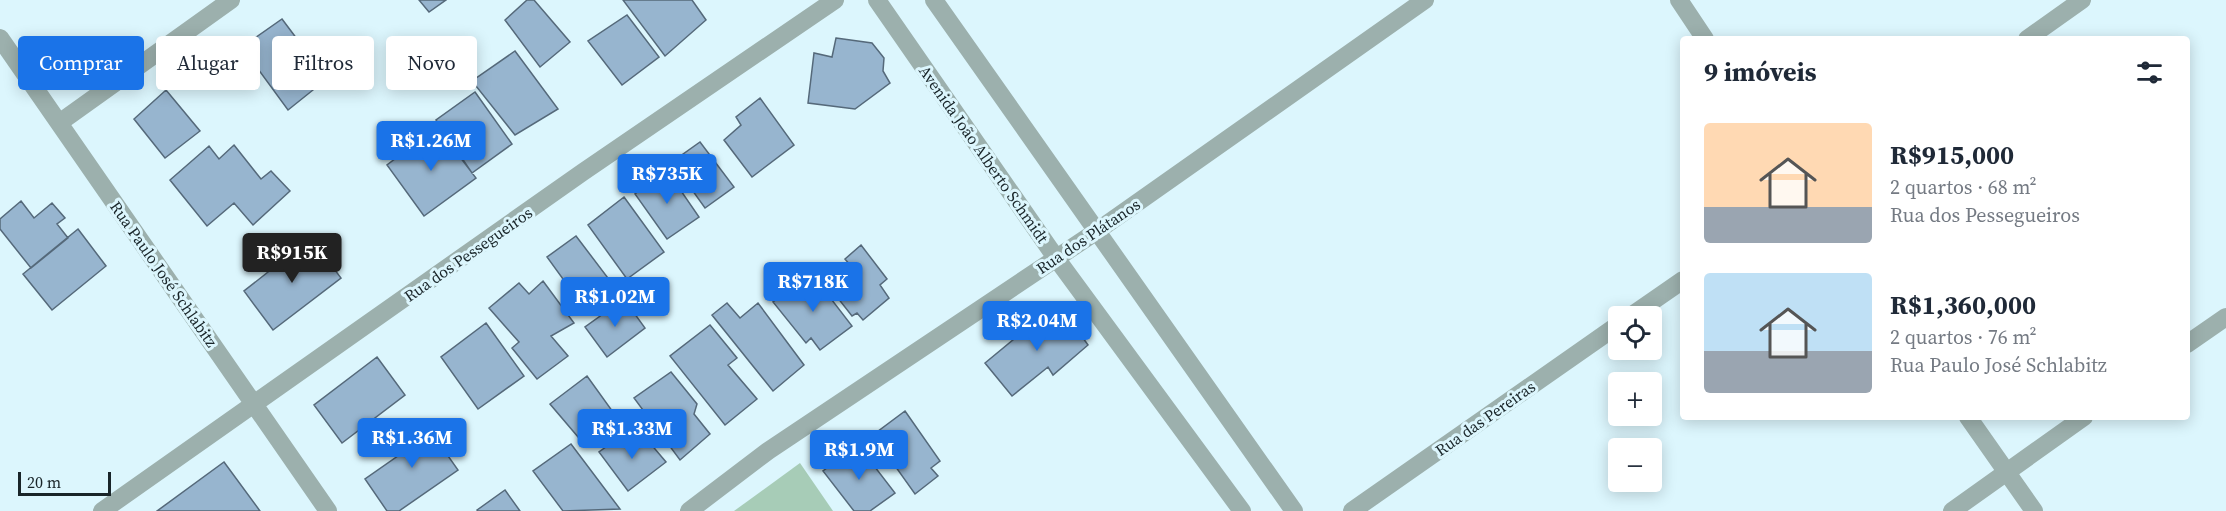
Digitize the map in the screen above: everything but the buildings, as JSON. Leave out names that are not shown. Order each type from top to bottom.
[{"type":"street","points":[[60,123],[231,0]]},
{"type":"street","name":"Rua dos Pessegueiros","points":[[102,511],[255,406],[583,172],[835,0]]},
{"type":"street","name":"Avenida João Alberto Schmidt","points":[[877,0],[1056,258],[1242,511]]},
{"type":"street","points":[[934,0],[1294,511]]},
{"type":"street","name":"Rua dos Plátanos","points":[[689,511],[768,451],[1097,231],[1425,0]]},
{"type":"street","points":[[1679,0],[1703,36]]},
{"type":"street","points":[[2031,36],[2082,0]]},
{"type":"street","name":"Rua Paulo José Schlabitz","points":[[0,38],[328,511]]},
{"type":"street","points":[[1645,306],[1680,282]]},
{"type":"street","points":[[2190,342],[2226,317]]},
{"type":"street","name":"Rua das Pereiras","points":[[1352,511],[1608,332]]},
{"type":"street","points":[[1970,420],[2034,511]]},
{"type":"street","points":[[1952,511],[2080,420]]},
{"type":"green space","points":[[800,463],[833,511],[734,511]]}]
